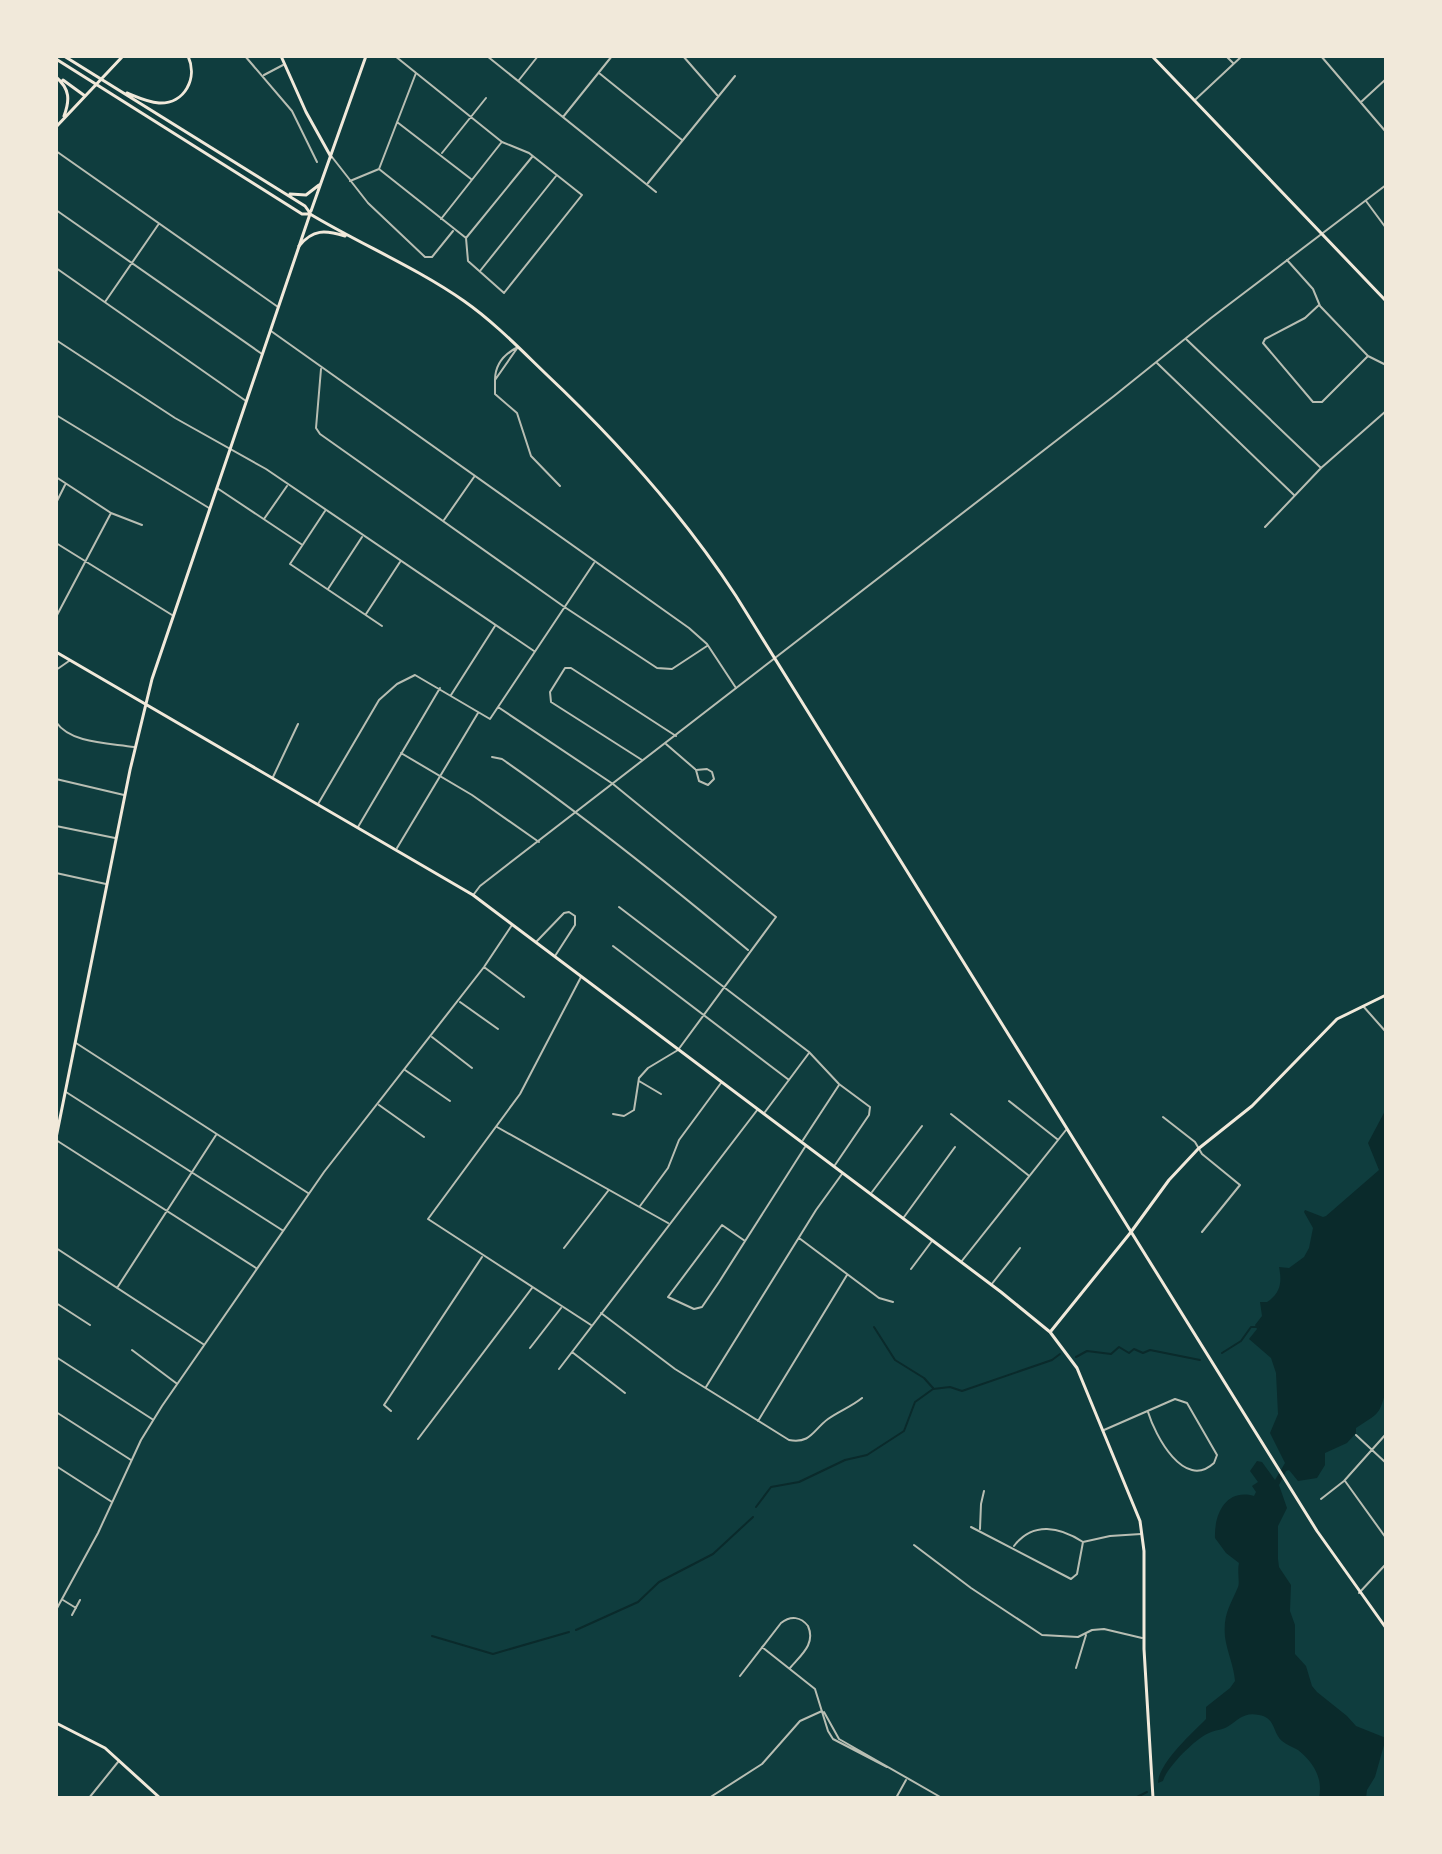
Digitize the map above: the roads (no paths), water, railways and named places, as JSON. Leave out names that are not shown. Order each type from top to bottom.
[{"type":"main road","points":[[64,56],[305,206],[310,214]]},
{"type":"main road","points":[[56,127],[123,56]]},
{"type":"main road","points":[[116,88],[151,102],[175,100],[187,90],[191,79],[192,66],[188,56]]},
{"type":"main road","points":[[281,56],[306,112],[331,157]]},
{"type":"main road","points":[[56,1139],[146,703],[172,615],[366,56]]},
{"type":"main road","points":[[1152,56],[1386,301]]},
{"type":"main road","points":[[56,59],[300,213],[310,214],[458,297],[518,347],[601,426],[664,497],[711,560],[775,659],[1282,1475],[1359,1593],[1386,1628]]},
{"type":"main road","points":[[56,77],[85,96]]},
{"type":"main road","points":[[56,77],[65,86],[68,96],[62,121]]},
{"type":"main road","points":[[280,190],[303,195],[321,183]]},
{"type":"main road","points":[[299,246],[310,235],[319,232],[350,237]]},
{"type":"main road","points":[[56,652],[473,895],[1050,1332],[1077,1368],[1132,1498],[1143,1534],[1144,1638],[1153,1798]]},
{"type":"main road","points":[[1050,1332],[1169,1180],[1198,1149],[1252,1106],[1329,1026],[1386,995]]},
{"type":"main road","points":[[56,1723],[96,1743],[160,1798]]},
{"type":"street","points":[[245,56],[292,111],[317,162]]},
{"type":"street","points":[[395,56],[502,142],[533,156],[582,195],[504,293],[468,261],[466,238],[533,156]]},
{"type":"street","points":[[487,56],[656,192]]},
{"type":"street","points":[[518,81],[538,56]]},
{"type":"street","points":[[563,117],[612,56]]},
{"type":"street","points":[[683,56],[718,95]]},
{"type":"street","points":[[1226,56],[1234,64]]},
{"type":"street","points":[[1195,101],[1242,56]]},
{"type":"street","points":[[1321,56],[1386,132]]},
{"type":"street","points":[[263,76],[285,65]]},
{"type":"street","points":[[350,182],[379,169],[416,72]]},
{"type":"street","points":[[599,73],[683,140]]},
{"type":"street","points":[[647,184],[735,76]]},
{"type":"street","points":[[1361,102],[1386,79]]},
{"type":"street","points":[[440,155],[486,98]]},
{"type":"street","points":[[397,122],[472,180]]},
{"type":"street","points":[[441,219],[502,142]]},
{"type":"street","points":[[56,151],[279,308]]},
{"type":"street","points":[[331,157],[375,211],[424,256],[429,258],[453,230]]},
{"type":"street","points":[[379,169],[466,238]]},
{"type":"street","points":[[480,271],[557,175]]},
{"type":"street","points":[[473,895],[480,886],[1386,185]]},
{"type":"street","points":[[1366,201],[1386,228]]},
{"type":"street","points":[[56,210],[263,355]]},
{"type":"street","points":[[105,302],[159,224]]},
{"type":"street","points":[[1287,260],[1313,289],[1319,305],[1368,356],[1386,365]]},
{"type":"street","points":[[56,268],[247,401]]},
{"type":"street","points":[[1319,305],[1305,318],[1265,339],[1263,343],[1317,404],[1368,356]]},
{"type":"street","points":[[271,331],[689,628],[708,645],[736,689]]},
{"type":"street","points":[[1185,338],[1321,468]]},
{"type":"street","points":[[56,340],[175,418],[231,448],[288,485],[534,651]]},
{"type":"street","points":[[495,380],[518,347]]},
{"type":"street","points":[[518,347],[499,362],[495,380],[497,397],[520,419],[531,456],[560,486]]},
{"type":"street","points":[[1155,362],[1294,495]]},
{"type":"street","points":[[321,367],[317,432],[563,606],[662,670],[672,669],[708,645]]},
{"type":"street","points":[[1265,527],[1321,468],[1386,411]]},
{"type":"street","points":[[56,415],[210,509]]},
{"type":"street","points":[[444,520],[474,476]]},
{"type":"street","points":[[56,477],[111,513],[142,525]]},
{"type":"street","points":[[56,503],[65,484]]},
{"type":"street","points":[[264,519],[288,485]]},
{"type":"street","points":[[217,488],[302,545]]},
{"type":"street","points":[[325,511],[290,564],[382,626]]},
{"type":"street","points":[[56,617],[111,513]]},
{"type":"street","points":[[328,590],[363,536]]},
{"type":"street","points":[[56,543],[172,615]]},
{"type":"street","points":[[365,615],[400,561]]},
{"type":"street","points":[[318,804],[379,700],[396,685],[419,674],[490,719],[595,562]]},
{"type":"street","points":[[451,695],[496,625]]},
{"type":"street","points":[[56,670],[70,660]]},
{"type":"street","points":[[643,761],[549,699],[565,668],[571,668],[676,736]]},
{"type":"street","points":[[358,827],[440,687]]},
{"type":"street","points":[[498,707],[613,784],[775,914],[775,919],[678,1050],[648,1068],[638,1080],[634,1110],[621,1117],[613,1114]]},
{"type":"street","points":[[397,849],[479,712]]},
{"type":"street","points":[[56,722],[77,737],[135,747]]},
{"type":"street","points":[[273,777],[298,724]]},
{"type":"street","points":[[56,733],[60,727]]},
{"type":"street","points":[[666,744],[696,770],[702,784],[713,782],[712,772],[696,770]]},
{"type":"street","points":[[401,753],[497,811],[539,842]]},
{"type":"street","points":[[492,757],[502,759],[578,811],[602,834],[749,951]]},
{"type":"street","points":[[56,779],[125,796]]},
{"type":"street","points":[[56,826],[116,839]]},
{"type":"street","points":[[56,873],[107,884]]},
{"type":"street","points":[[619,907],[809,1052],[839,1084],[870,1107],[834,1166]]},
{"type":"street","points":[[536,942],[564,913],[572,913],[576,919],[575,925],[554,957]]},
{"type":"street","points":[[56,1610],[153,1419],[324,1172],[484,967],[512,925]]},
{"type":"street","points":[[613,946],[789,1080]]},
{"type":"street","points":[[484,967],[524,997]]},
{"type":"street","points":[[581,977],[522,1089],[428,1219],[591,1325]]},
{"type":"street","points":[[458,1000],[498,1029]]},
{"type":"street","points":[[1363,1005],[1386,1032]]},
{"type":"street","points":[[430,1036],[472,1068]]},
{"type":"street","points":[[76,1043],[309,1194]]},
{"type":"street","points":[[763,1114],[809,1052]]},
{"type":"street","points":[[404,1069],[450,1101]]},
{"type":"street","points":[[638,1080],[661,1094]]},
{"type":"street","points":[[640,1206],[668,1168],[679,1140],[721,1082]]},
{"type":"street","points":[[801,1142],[839,1084]]},
{"type":"street","points":[[66,1092],[283,1231]]},
{"type":"street","points":[[1009,1101],[1058,1140]]},
{"type":"street","points":[[377,1103],[424,1137]]},
{"type":"street","points":[[559,1369],[758,1109]]},
{"type":"street","points":[[951,1114],[1029,1176]]},
{"type":"street","points":[[1163,1117],[1195,1142],[1198,1149],[1240,1185],[1202,1232]]},
{"type":"street","points":[[871,1194],[922,1126]]},
{"type":"street","points":[[497,1127],[669,1224]]},
{"type":"street","points":[[961,1262],[1067,1129]]},
{"type":"street","points":[[117,1288],[217,1134]]},
{"type":"street","points":[[56,1139],[257,1269]]},
{"type":"street","points":[[745,1241],[722,1225],[668,1297],[674,1302],[699,1309],[745,1241],[806,1146]]},
{"type":"street","points":[[903,1218],[955,1147]]},
{"type":"street","points":[[705,1387],[843,1173]]},
{"type":"street","points":[[564,1248],[609,1191]]},
{"type":"street","points":[[799,1238],[879,1298],[893,1302]]},
{"type":"street","points":[[911,1269],[932,1240]]},
{"type":"street","points":[[56,1248],[204,1344]]},
{"type":"street","points":[[991,1285],[1020,1248]]},
{"type":"street","points":[[391,1411],[384,1405],[483,1256]]},
{"type":"street","points":[[758,1421],[847,1275]]},
{"type":"street","points":[[418,1439],[532,1288]]},
{"type":"street","points":[[56,1303],[90,1325]]},
{"type":"street","points":[[530,1348],[562,1306]]},
{"type":"street","points":[[601,1313],[667,1364],[783,1437],[801,1441],[813,1436],[827,1419],[862,1398]]},
{"type":"street","points":[[132,1350],[177,1384]]},
{"type":"street","points":[[571,1351],[625,1393]]},
{"type":"street","points":[[56,1357],[153,1419]]},
{"type":"street","points":[[1104,1430],[1175,1399],[1187,1403],[1217,1458],[1210,1467],[1197,1469],[1182,1465],[1158,1439],[1148,1412]]},
{"type":"street","points":[[56,1412],[132,1461]]},
{"type":"street","points":[[1321,1499],[1344,1481],[1386,1434]]},
{"type":"street","points":[[1356,1435],[1386,1463]]},
{"type":"street","points":[[56,1466],[113,1502]]},
{"type":"street","points":[[1344,1481],[1386,1538]]},
{"type":"street","points":[[980,1530],[984,1491]]},
{"type":"street","points":[[971,1527],[1072,1579],[1077,1574],[1083,1542]]},
{"type":"street","points":[[1013,1547],[1023,1535],[1037,1529],[1062,1531],[1083,1542],[1143,1534]]},
{"type":"street","points":[[914,1545],[1038,1633],[1052,1637],[1074,1637],[1104,1629],[1144,1638]]},
{"type":"street","points":[[1359,1593],[1386,1564]]},
{"type":"street","points":[[62,1600],[76,1608]]},
{"type":"street","points":[[72,1615],[80,1600]]},
{"type":"street","points":[[740,1676],[785,1619],[793,1617],[805,1622],[811,1631],[810,1642],[789,1669]]},
{"type":"street","points":[[1077,1666],[1087,1633]]},
{"type":"street","points":[[762,1647],[815,1689],[836,1736],[942,1798]]},
{"type":"street","points":[[709,1798],[766,1761],[803,1718],[823,1710]]},
{"type":"street","points":[[89,1798],[119,1761]]},
{"type":"street","points":[[896,1798],[907,1779]]},
{"type":"water","points":[[1386,1109],[1386,1390],[1377,1414],[1356,1428],[1356,1433],[1347,1443],[1325,1453],[1325,1465],[1317,1478],[1298,1481],[1289,1470],[1286,1471],[1279,1485],[1287,1508],[1278,1526],[1279,1567],[1291,1585],[1290,1611],[1295,1625],[1295,1654],[1306,1666],[1317,1692],[1356,1726],[1386,1738],[1375,1777],[1366,1798],[1319,1798],[1318,1777],[1309,1760],[1282,1741],[1268,1719],[1254,1714],[1196,1741],[1158,1783],[1169,1758],[1206,1719],[1206,1707],[1235,1681],[1226,1643],[1225,1622],[1239,1585],[1239,1563],[1226,1553],[1215,1538],[1220,1512],[1229,1499],[1254,1496],[1256,1492],[1252,1486],[1258,1482],[1250,1471],[1257,1461],[1262,1462],[1275,1480],[1285,1463],[1270,1433],[1278,1414],[1276,1373],[1271,1358],[1249,1339],[1262,1316],[1260,1302],[1272,1299],[1278,1291],[1279,1267],[1289,1268],[1304,1257],[1309,1248],[1313,1228],[1305,1210],[1326,1216],[1379,1170],[1368,1143]]},
{"type":"waterway","points":[[874,1327],[895,1360],[924,1378],[933,1388]]},
{"type":"waterway","points":[[1222,1353],[1241,1341],[1251,1327],[1259,1327]]},
{"type":"waterway","points":[[1076,1357],[1087,1351],[1111,1354],[1119,1347],[1129,1353],[1134,1349],[1143,1353],[1150,1350],[1200,1360]]},
{"type":"waterway","points":[[756,1507],[771,1487],[799,1482],[845,1460],[867,1455],[904,1431],[915,1402],[933,1389],[950,1387],[962,1391],[1052,1360],[1060,1354]]},
{"type":"waterway","points":[[576,1630],[638,1602],[659,1582],[713,1554],[753,1517]]},
{"type":"waterway","points":[[432,1636],[493,1654],[569,1632]]},
{"type":"waterway","points":[[1135,1798],[1147,1792]]}]
